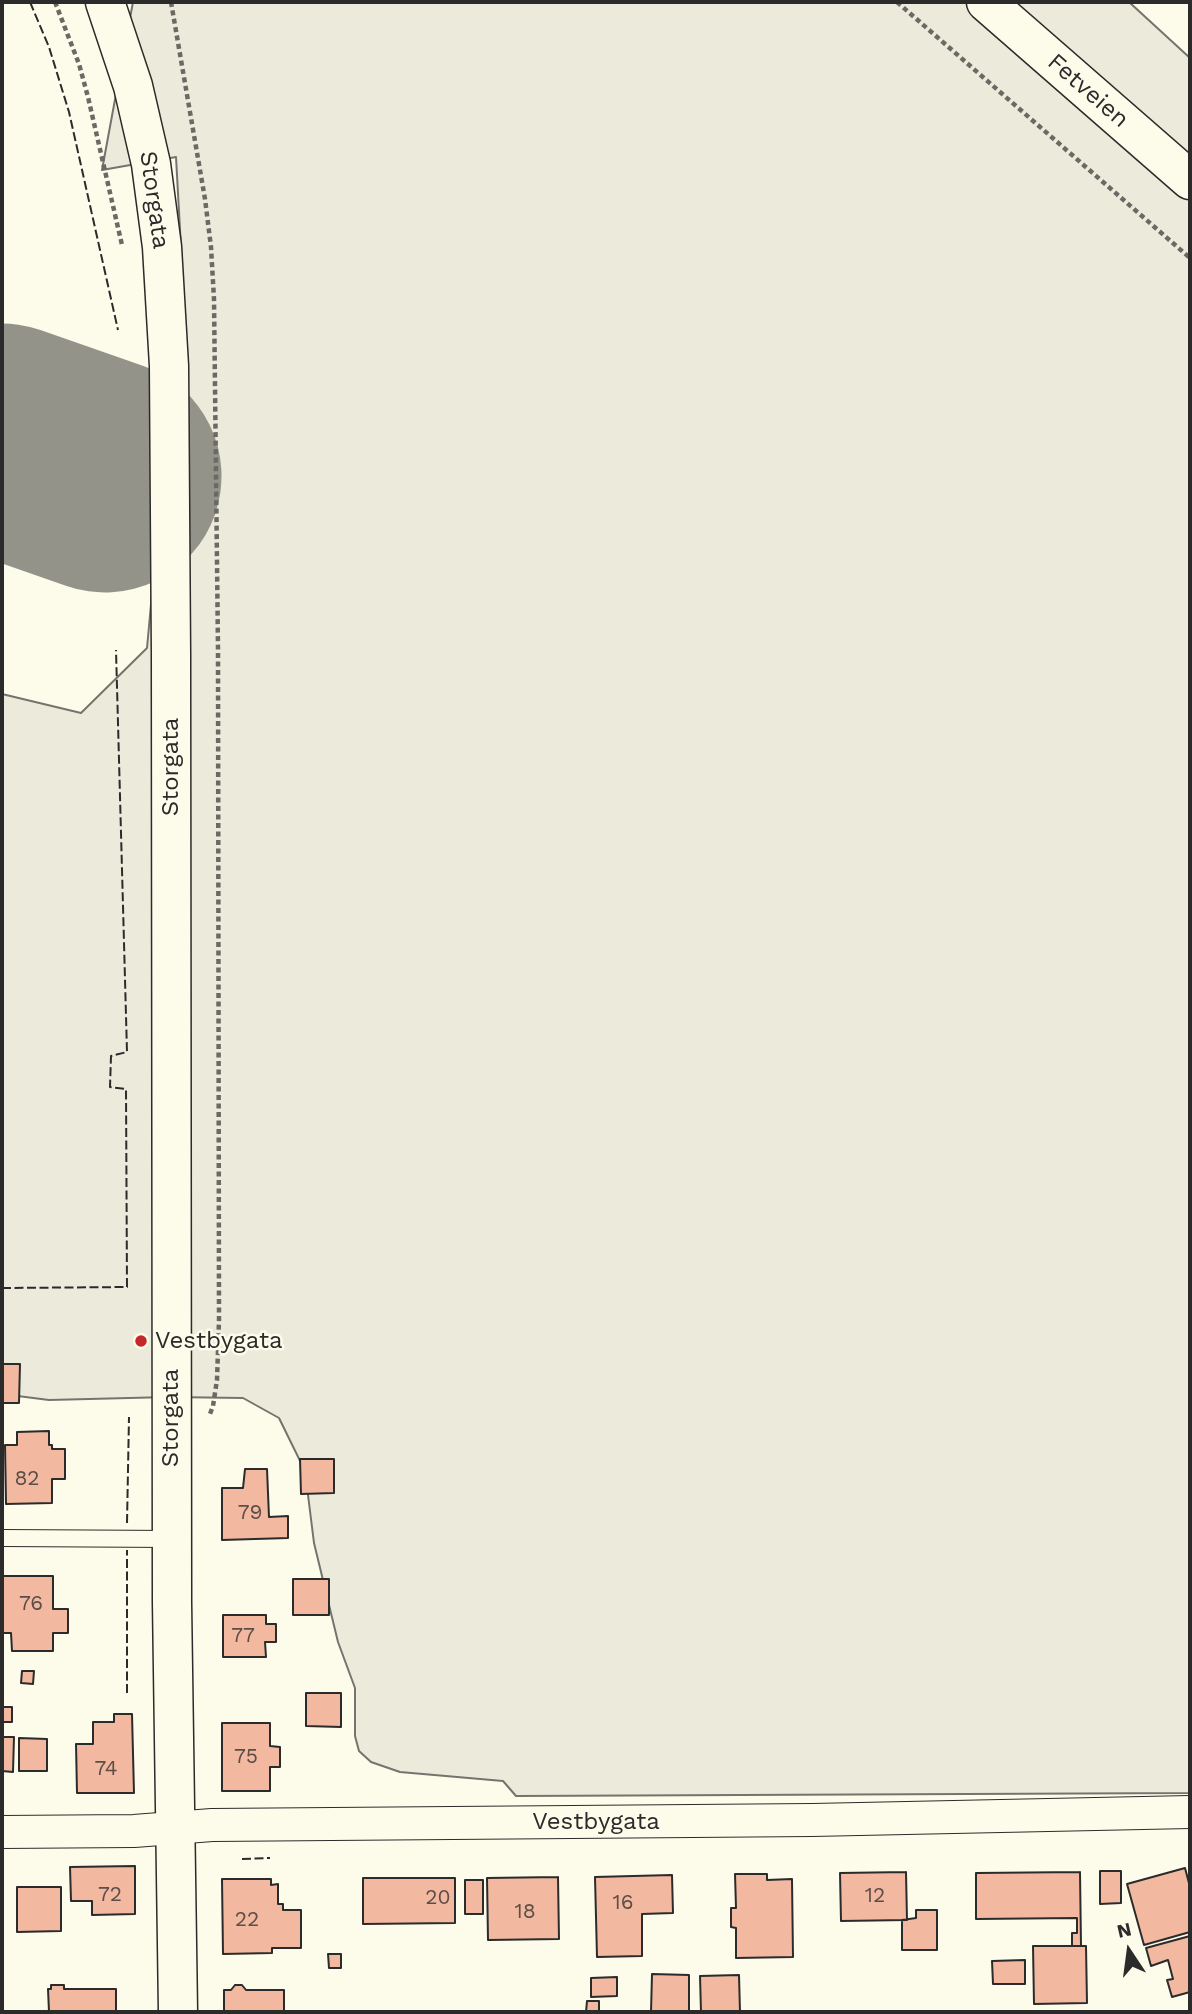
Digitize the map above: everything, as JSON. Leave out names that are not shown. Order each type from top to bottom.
[{"type":"main road","name":"Storgata","points":[[105,2],[134,86],[151,164],[162,247],[166,305],[171,655],[172,1700],[178,2012]]},
{"type":"main road","name":"Fetveien","points":[[986,2],[1190,180]]},
{"type":"street","name":"Vestbygata","points":[[2,1832],[134,1830],[225,1825],[825,1820],[1190,1812]]},
{"type":"lane","points":[[2,1538],[172,1539]]},
{"type":"path","points":[[55,2],[79,64],[88,97],[122,248]]},
{"type":"path","points":[[171,2],[204,188],[214,299],[218,649],[218,1350],[214,1406]]},
{"type":"path","points":[[897,2],[1190,258]]},
{"type":"shaded area","points":[[133,2],[1129,2],[1190,58],[1190,1793],[516,1796],[503,1781],[400,1772],[371,1762],[359,1751],[355,1736],[355,1688],[338,1642],[314,1543],[305,1471],[279,1418],[243,1398],[49,1400],[2,1394],[2,694],[81,713],[147,648],[182,266],[176,157],[102,170]]},
{"type":"building","points":[[3,1364],[20,1364],[19,1403],[2,1403]]},
{"type":"building","points":[[49,1431],[49,1445],[52,1445],[52,1449],[65,1449],[65,1479],[52,1479],[52,1503],[6,1504],[5,1445],[17,1445],[17,1432]]},
{"type":"building","points":[[300,1459],[334,1459],[334,1493],[301,1494]]},
{"type":"building","points":[[245,1469],[267,1469],[269,1517],[288,1516],[288,1538],[222,1540],[222,1488],[243,1488]]},
{"type":"building","points":[[3,1576],[53,1576],[53,1609],[68,1609],[68,1633],[53,1633],[53,1651],[12,1651],[11,1633],[3,1633]]},
{"type":"building","points":[[293,1579],[329,1579],[329,1615],[293,1615]]},
{"type":"building","points":[[223,1615],[266,1615],[266,1624],[276,1624],[276,1642],[265,1642],[266,1657],[223,1657]]},
{"type":"building","points":[[22,1671],[34,1671],[33,1684],[21,1683]]},
{"type":"building","points":[[306,1693],[341,1693],[341,1727],[306,1726]]},
{"type":"building","points":[[2,1707],[12,1707],[12,1722],[2,1722]]},
{"type":"building","points":[[114,1714],[132,1714],[134,1793],[77,1793],[76,1744],[93,1744],[93,1722],[114,1722]]},
{"type":"building","points":[[222,1723],[270,1723],[270,1746],[280,1747],[280,1767],[270,1767],[270,1791],[222,1791]]},
{"type":"building","points":[[2,1737],[14,1737],[13,1772],[2,1771]]},
{"type":"building","points":[[19,1738],[47,1739],[47,1771],[19,1771]]},
{"type":"building","points":[[135,1866],[135,1914],[92,1915],[92,1901],[71,1901],[70,1867]]},
{"type":"building","points":[[1185,1868],[1190,1887],[1190,1932],[1144,1945],[1127,1884]]},
{"type":"building","points":[[1100,1871],[1121,1871],[1121,1903],[1100,1904]]},
{"type":"building","points":[[906,1872],[907,1920],[841,1921],[840,1873]]},
{"type":"building","points":[[1080,1872],[1081,1946],[1072,1946],[1072,1933],[1077,1933],[1077,1918],[976,1919],[976,1873]]},
{"type":"building","points":[[735,1874],[767,1874],[767,1880],[792,1879],[793,1957],[736,1958],[736,1928],[731,1927],[731,1908],[736,1908]]},
{"type":"building","points":[[672,1875],[673,1913],[642,1914],[642,1956],[597,1957],[595,1877]]},
{"type":"building","points":[[558,1877],[559,1939],[488,1940],[487,1878]]},
{"type":"building","points":[[363,1878],[455,1878],[455,1923],[363,1924]]},
{"type":"building","points":[[222,1879],[271,1879],[271,1885],[278,1884],[278,1904],[283,1904],[283,1910],[301,1910],[301,1948],[272,1948],[272,1953],[223,1954]]},
{"type":"building","points":[[465,1880],[483,1880],[483,1914],[465,1914]]},
{"type":"building","points":[[17,1887],[61,1887],[61,1931],[17,1932]]},
{"type":"building","points":[[916,1910],[937,1910],[937,1950],[902,1950],[902,1920],[916,1918]]},
{"type":"building","points":[[1190,1936],[1190,1992],[1172,1997],[1167,1980],[1173,1979],[1168,1960],[1151,1966],[1146,1948]]},
{"type":"building","points":[[1033,1946],[1086,1946],[1087,2003],[1034,2004]]},
{"type":"building","points":[[328,1954],[341,1954],[341,1968],[329,1968]]},
{"type":"building","points":[[1025,1960],[1025,1984],[993,1984],[992,1961]]},
{"type":"building","points":[[652,1974],[689,1975],[689,2012],[651,2012]]},
{"type":"building","points":[[739,1975],[740,2012],[701,2012],[700,1976]]},
{"type":"building","points":[[617,1977],[617,1996],[591,1997],[591,1978]]},
{"type":"building","points":[[51,1985],[64,1985],[64,1989],[116,1989],[116,2012],[49,2012],[48,1989],[51,1989]]},
{"type":"building","points":[[235,1985],[242,1985],[246,1990],[284,1990],[284,2012],[224,2012],[224,1990],[231,1990]]},
{"type":"building","points":[[587,2001],[599,2001],[599,2012],[586,2012]]},
{"type":"runway","points":[[2,440],[105,476]]},
{"type":"fence","points":[[30,2],[49,47],[69,112],[118,330]]},
{"type":"fence","points":[[2,1288],[127,1287],[126,1089],[110,1087],[111,1056],[127,1052],[116,650]]},
{"type":"fence","points":[[127,1523],[129,1417]]},
{"type":"fence","points":[[127,1550],[127,1693]]},
{"type":"fence","points":[[242,1859],[270,1858]]},
{"type":"place","name":"Vestbygata","points":[[141,1341]]}]
